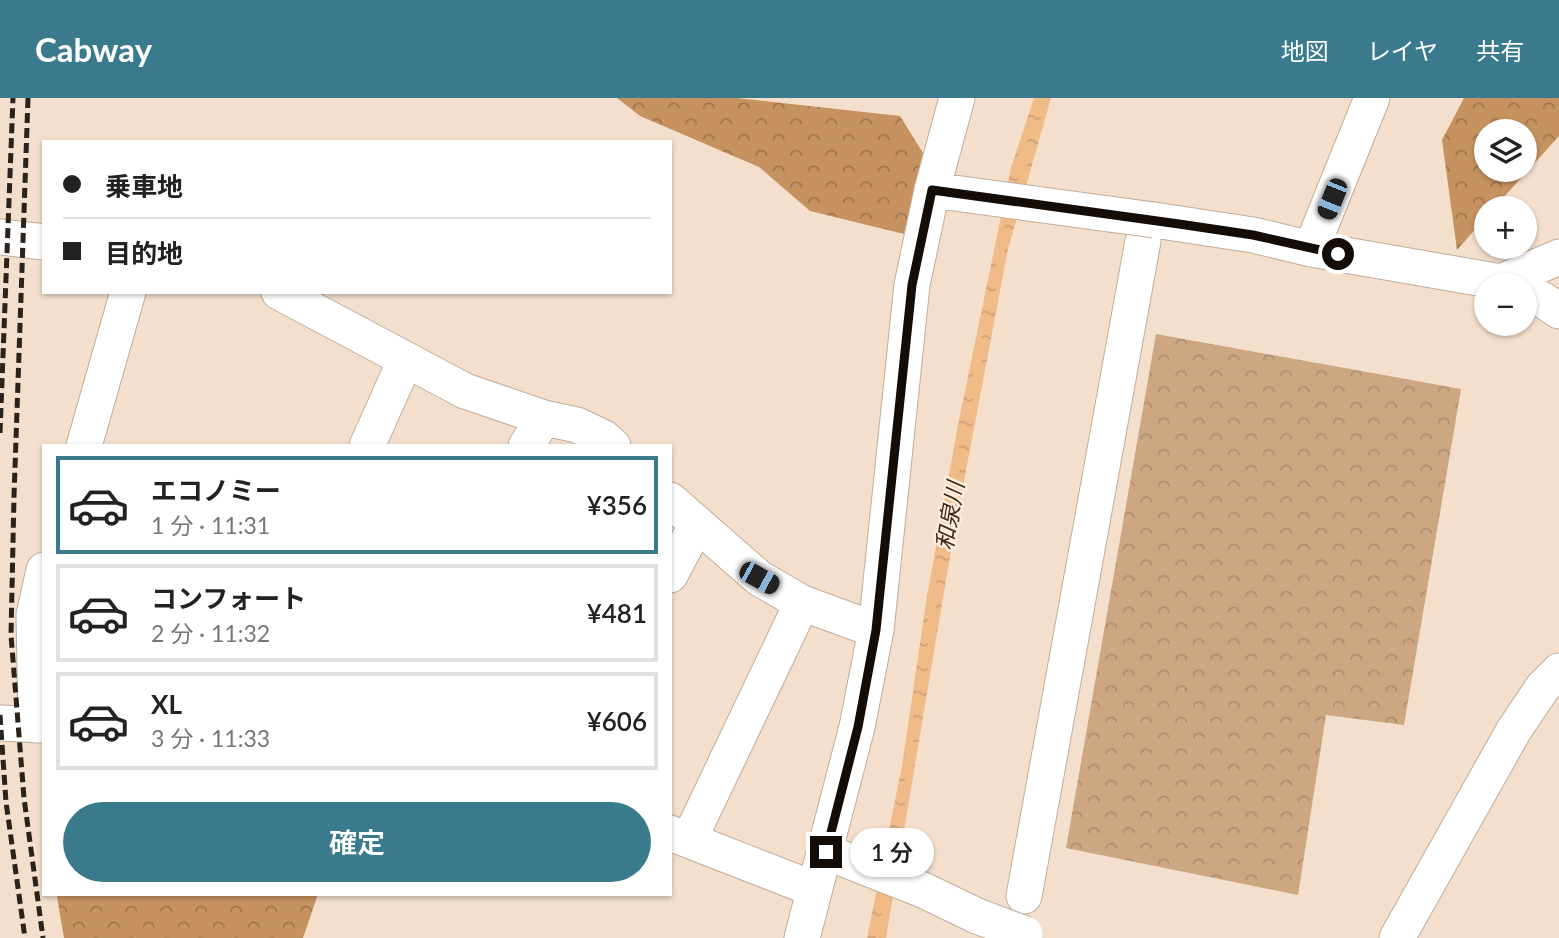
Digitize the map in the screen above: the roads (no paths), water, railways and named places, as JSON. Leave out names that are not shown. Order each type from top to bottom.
[{"type":"street","points":[[802,938],[814,889],[839,857],[858,727],[876,630],[912,285],[932,190],[957,98]]},
{"type":"street","points":[[1311,249],[1372,98]]},
{"type":"street","points":[[932,190],[1109,214],[1148,231],[1253,235],[1311,249],[1474,279]]},
{"type":"street","points":[[1024,896],[1148,231]]},
{"type":"street","points":[[0,237],[42,242]]},
{"type":"street","points":[[1533,273],[1559,257]]},
{"type":"street","points":[[85,444],[127,294]]},
{"type":"street","points":[[283,294],[465,391],[535,432],[577,425],[604,438],[610,444]]},
{"type":"street","points":[[1537,297],[1559,311]]},
{"type":"street","points":[[368,444],[405,361]]},
{"type":"street","points":[[672,502],[759,578],[802,603],[876,630]]},
{"type":"street","points":[[672,571],[697,524]]},
{"type":"street","points":[[0,723],[40,725],[34,615],[42,578]]},
{"type":"street","points":[[802,603],[680,836],[814,889]]},
{"type":"street","points":[[1396,938],[1514,730],[1543,687],[1559,671]]},
{"type":"street","points":[[839,857],[1030,936]]},
{"type":"water","name":"和泉川","points":[[1034,98],[1051,98],[1008,249],[952,544],[886,938],[867,938],[902,766],[927,596],[958,425],[1011,168]]},
{"type":"railway","points":[[0,433],[13,98]]},
{"type":"railway","points":[[28,98],[11,635],[24,798],[43,938]]},
{"type":"railway","points":[[0,715],[6,802],[25,938]]}]
